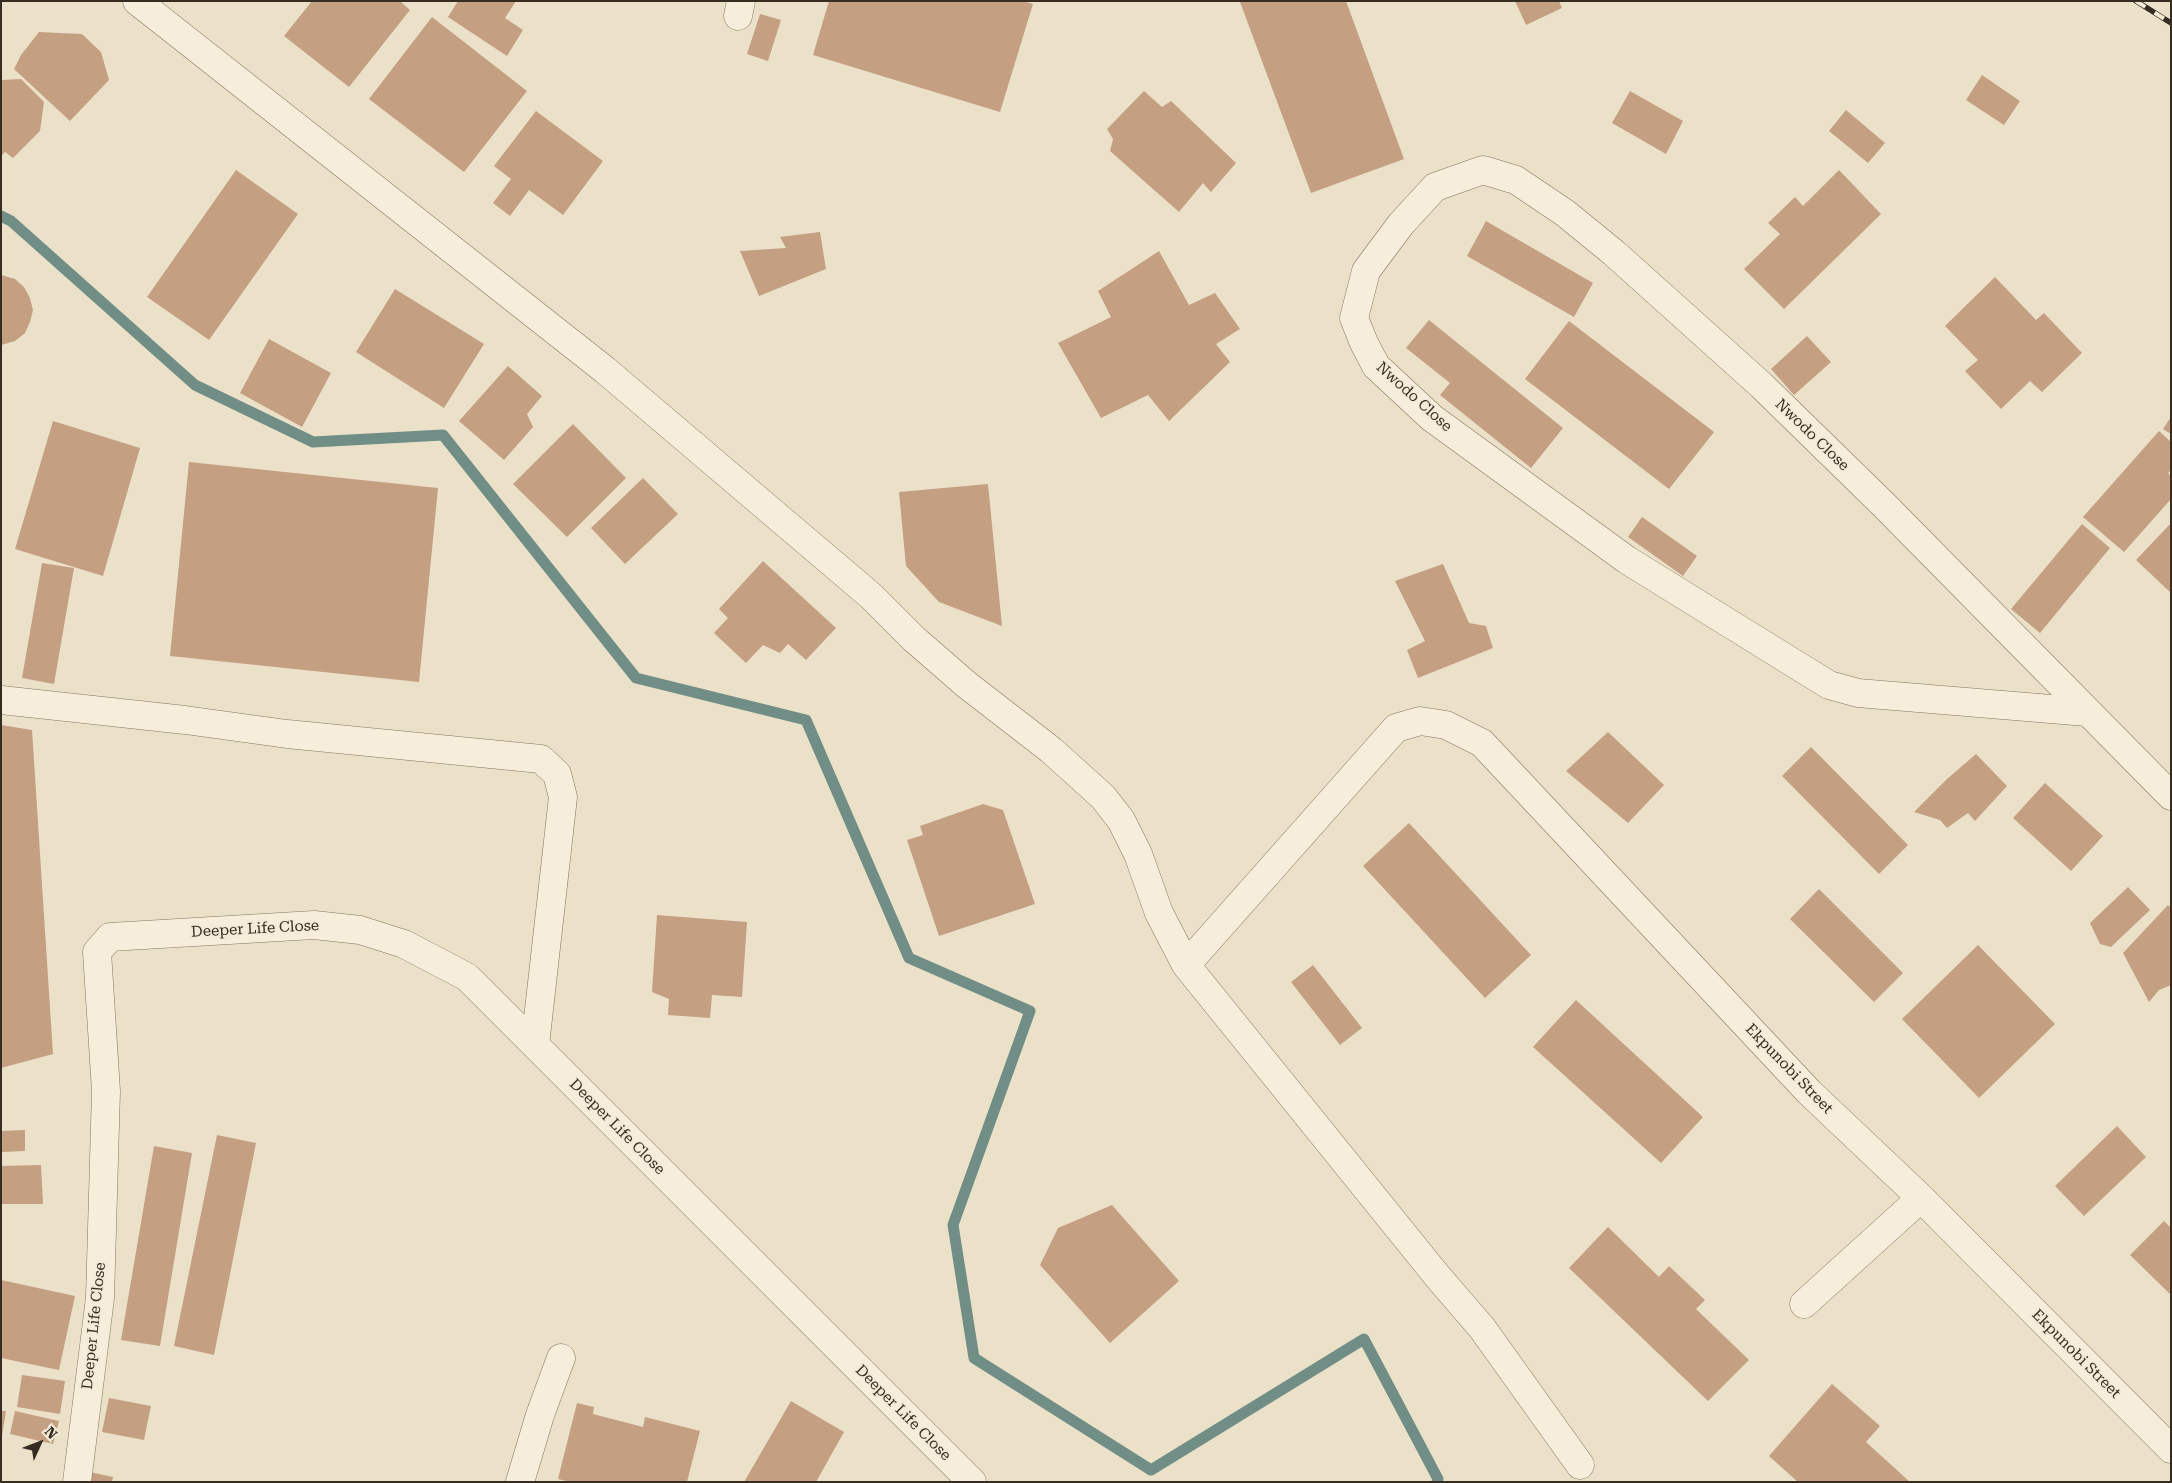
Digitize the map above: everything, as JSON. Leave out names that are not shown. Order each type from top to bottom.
[{"type":"street","points":[[137,1],[605,370],[871,596],[914,639],[1075,771],[1103,797],[1121,820],[1138,854],[1159,913],[1186,965],[1438,1277],[1482,1328],[1580,1465]]},
{"type":"street","name":"Nwodo Close","points":[[2087,712],[1858,693],[1829,684],[1644,571],[1432,418],[1376,366],[1364,344],[1354,318],[1366,270],[1401,224],[1435,187],[1483,170],[1516,180],[1565,213],[1614,253],[1761,385],[1884,505],[2171,796]]},
{"type":"street","points":[[1,700],[185,720],[287,734],[541,760],[557,774],[563,797],[535,1045]]},
{"type":"street","name":"Ekpunobi Street","points":[[1186,965],[1396,728],[1420,721],[1446,725],[1482,743],[1809,1092],[1921,1198],[2171,1449]]},
{"type":"street","name":"Deeper Life Close","points":[[77,1482],[100,1298],[106,1091],[97,952],[110,937],[314,925],[360,930],[404,944],[467,977],[972,1482]]},
{"type":"street","points":[[1804,1304],[1921,1198]]},
{"type":"street","points":[[520,1482],[540,1415],[561,1358]]},
{"type":"building","points":[[312,1],[400,1],[410,10],[349,87],[284,36]]},
{"type":"building","points":[[458,1],[516,1],[505,18],[523,30],[507,56],[448,17]]},
{"type":"building","points":[[829,1],[1023,1],[1033,4],[1000,112],[813,55]]},
{"type":"building","points":[[1346,1],[1404,159],[1311,193],[1240,2]]},
{"type":"building","points":[[1515,1],[1559,1],[1562,8],[1526,25]]},
{"type":"building","points":[[760,14],[781,20],[768,61],[747,54]]},
{"type":"building","points":[[432,17],[527,91],[464,172],[369,99]]},
{"type":"building","points":[[39,32],[82,34],[101,52],[109,80],[70,121],[14,69],[21,55]]},
{"type":"building","points":[[1982,75],[2020,101],[2004,125],[1966,100]]},
{"type":"building","points":[[21,79],[44,102],[40,131],[13,158],[5,152],[1,156],[1,80]]},
{"type":"building","points":[[1144,91],[1162,107],[1171,101],[1236,163],[1211,192],[1203,183],[1179,212],[1110,151],[1113,139],[1107,129]]},
{"type":"building","points":[[1630,91],[1683,121],[1666,154],[1612,123]]},
{"type":"building","points":[[1846,110],[1885,143],[1868,163],[1829,131]]},
{"type":"building","points":[[536,111],[603,161],[563,215],[529,190],[510,216],[493,203],[511,179],[494,166]]},
{"type":"building","points":[[236,170],[298,214],[209,340],[147,297]]},
{"type":"building","points":[[1839,170],[1881,214],[1784,309],[1744,269],[1780,234],[1768,223],[1795,197],[1803,206]]},
{"type":"building","points":[[1486,221],[1593,283],[1574,317],[1467,256]]},
{"type":"building","points":[[820,232],[826,269],[759,296],[740,251],[786,248],[780,237]]},
{"type":"building","points":[[1159,251],[1189,305],[1215,293],[1240,329],[1216,344],[1230,362],[1169,421],[1148,395],[1101,418],[1058,343],[1111,317],[1098,291]]},
{"type":"building","points":[[1,275],[15,279],[24,287],[30,298],[33,310],[25,333],[15,341],[1,345]]},
{"type":"building","points":[[1995,277],[2036,320],[2044,313],[2082,353],[2042,392],[2030,381],[2001,409],[1965,371],[1978,360],[1945,326]]},
{"type":"building","points":[[395,289],[484,344],[444,408],[356,352]]},
{"type":"building","points":[[1429,320],[1563,428],[1531,468],[1440,395],[1450,383],[1406,348]]},
{"type":"building","points":[[1569,321],[1714,432],[1669,489],[1525,379]]},
{"type":"building","points":[[1807,336],[1831,362],[1794,395],[1771,369]]},
{"type":"building","points":[[269,339],[331,373],[302,427],[240,393]]},
{"type":"building","points":[[508,366],[542,396],[527,414],[533,427],[504,460],[459,421]]},
{"type":"building","points":[[2171,417],[2171,434],[2163,429]]},
{"type":"building","points":[[53,421],[140,448],[103,576],[15,549]]},
{"type":"building","points":[[573,424],[626,478],[567,537],[513,484]]},
{"type":"building","points":[[2159,431],[2171,442],[2171,470],[2168,473],[2171,476],[2171,499],[2124,552],[2083,517]]},
{"type":"building","points":[[189,462],[438,488],[419,682],[170,656]]},
{"type":"building","points":[[643,478],[678,514],[625,564],[591,528]]},
{"type":"building","points":[[988,484],[1002,626],[939,602],[906,566],[899,492]]},
{"type":"building","points":[[1642,517],[1697,556],[1683,576],[1628,537]]},
{"type":"building","points":[[2171,523],[2171,593],[2136,560]]},
{"type":"building","points":[[2082,524],[2110,548],[2040,633],[2011,609]]},
{"type":"building","points":[[763,561],[836,628],[806,660],[788,644],[780,653],[763,645],[746,663],[714,633],[728,618],[719,609]]},
{"type":"building","points":[[42,563],[74,568],[54,684],[22,678]]},
{"type":"building","points":[[1443,564],[1469,623],[1486,626],[1493,648],[1418,678],[1407,650],[1425,641],[1395,581]]},
{"type":"building","points":[[1,725],[32,730],[53,1054],[1,1068]]},
{"type":"building","points":[[1608,732],[1664,785],[1628,823],[1566,771]]},
{"type":"building","points":[[1811,747],[1908,845],[1879,874],[1782,776]]},
{"type":"building","points":[[1976,754],[2007,786],[1975,821],[1968,813],[1947,828],[1940,820],[1914,812],[1947,779]]},
{"type":"building","points":[[2045,783],[2103,836],[2071,871],[2013,818]]},
{"type":"building","points":[[983,804],[1003,810],[1035,904],[939,936],[907,840],[923,835],[920,826]]},
{"type":"building","points":[[1409,823],[1531,955],[1485,998],[1363,866]]},
{"type":"building","points":[[2128,887],[2150,910],[2111,947],[2100,944],[2090,923]]},
{"type":"building","points":[[1819,889],[1903,973],[1874,1002],[1790,919]]},
{"type":"building","points":[[2168,905],[2171,908],[2171,985],[2159,990],[2149,1002],[2123,953]]},
{"type":"building","points":[[657,915],[747,922],[742,997],[712,995],[710,1018],[668,1015],[669,999],[652,992]]},
{"type":"building","points":[[1978,945],[2055,1024],[1979,1098],[1902,1019]]},
{"type":"building","points":[[1313,965],[1362,1028],[1340,1045],[1291,982]]},
{"type":"building","points":[[1576,1000],[1703,1117],[1661,1163],[1533,1047]]},
{"type":"building","points":[[2117,1126],[2146,1157],[2084,1216],[2055,1186]]},
{"type":"building","points":[[25,1130],[25,1151],[1,1152],[1,1131]]},
{"type":"building","points":[[217,1135],[256,1143],[214,1355],[174,1346]]},
{"type":"building","points":[[154,1146],[192,1153],[160,1346],[121,1340]]},
{"type":"building","points":[[41,1165],[43,1204],[1,1204],[1,1166]]},
{"type":"building","points":[[1112,1205],[1179,1281],[1110,1343],[1040,1265],[1058,1228]]},
{"type":"building","points":[[2164,1221],[2171,1228],[2171,1295],[2130,1255]]},
{"type":"building","points":[[1608,1227],[1659,1277],[1669,1266],[1705,1300],[1696,1309],[1749,1360],[1708,1401],[1569,1268]]},
{"type":"building","points":[[1,1280],[75,1296],[59,1370],[1,1358]]},
{"type":"building","points":[[22,1375],[65,1381],[60,1414],[17,1407]]},
{"type":"building","points":[[1832,1384],[1880,1426],[1866,1442],[1910,1482],[1798,1482],[1769,1456]]},
{"type":"building","points":[[109,1398],[151,1406],[144,1440],[102,1432]]},
{"type":"building","points":[[791,1401],[844,1432],[816,1482],[744,1482]]},
{"type":"building","points":[[577,1403],[594,1407],[593,1414],[643,1427],[645,1417],[700,1431],[687,1482],[570,1482],[558,1479]]},
{"type":"building","points":[[1,1411],[6,1411],[2,1436],[1,1436]]},
{"type":"building","points":[[15,1411],[59,1421],[53,1444],[10,1434]]},
{"type":"building","points":[[90,1472],[113,1477],[112,1482],[88,1482]]},
{"type":"waterway","points":[[1,216],[11,221],[195,385],[313,442],[443,435],[636,678],[806,720],[909,958],[1030,1011],[953,1225],[974,1358],[1151,1470],[1364,1339],[1438,1479],[1437,1482]]},
{"type":"railway","points":[[2136,1],[2171,23]]}]
